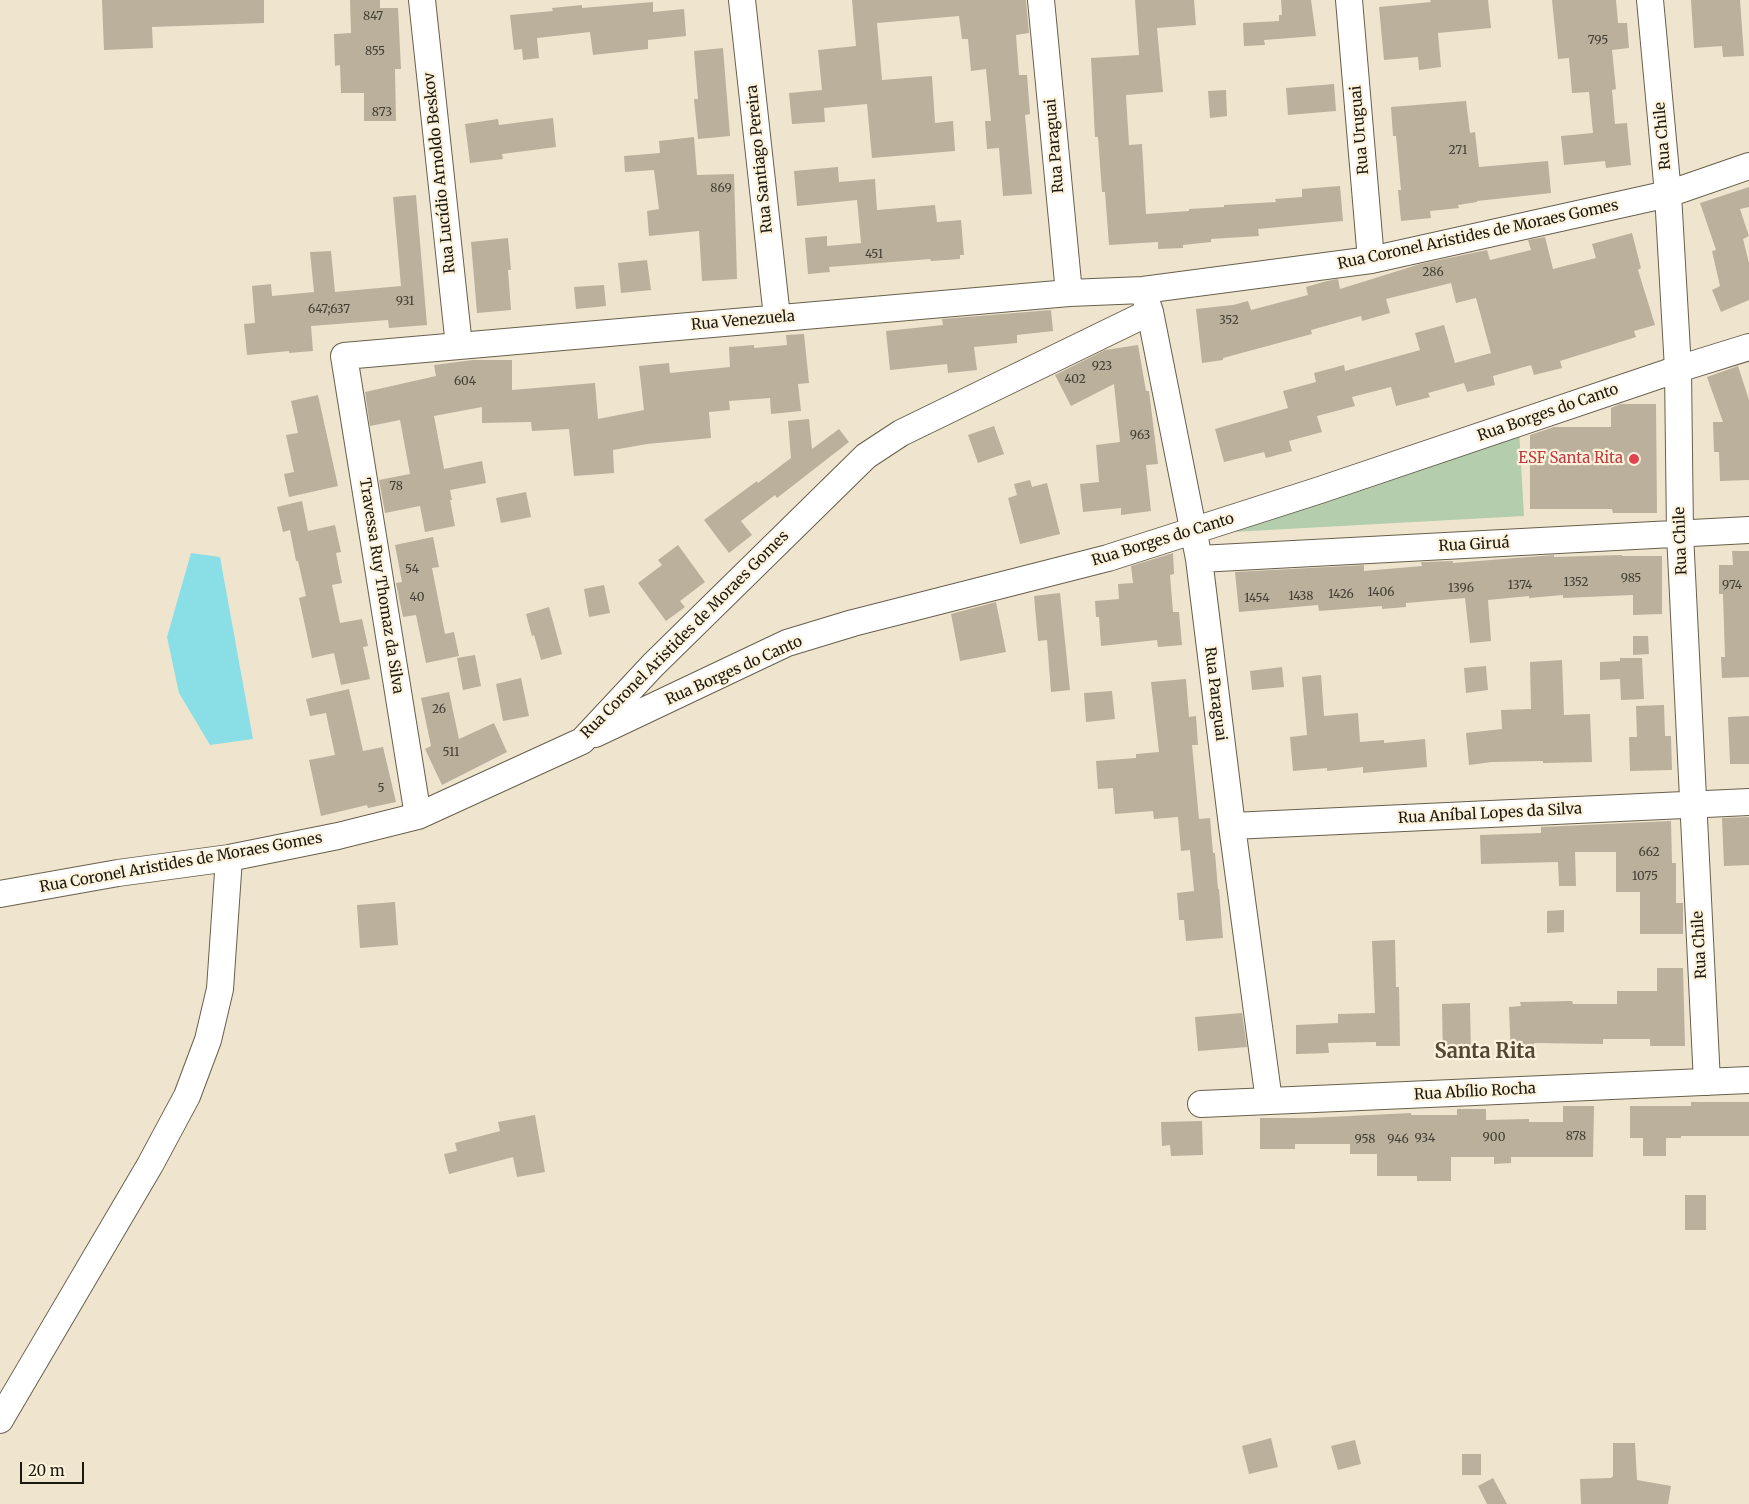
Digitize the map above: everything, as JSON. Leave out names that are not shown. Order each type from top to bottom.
[{"type":"street","name":"Rua Lucídio Arnoldo Beskov","points":[[422,0],[459,346]]},
{"type":"street","name":"Rua Santiago Pereira","points":[[742,0],[777,317]]},
{"type":"street","name":"Rua Paraguai","points":[[1040,0],[1068,293]]},
{"type":"street","name":"Rua Uruguai","points":[[1349,0],[1371,260]]},
{"type":"street","name":"Rua Chile","points":[[1650,0],[1668,194],[1678,369],[1680,534],[1707,1082]]},
{"type":"street","name":"Rua Coronel Aristides de Moraes Gomes","points":[[0,894],[118,873],[229,858],[338,836],[418,816],[582,740],[653,665],[866,456],[901,433],[1146,300],[1371,260],[1668,194],[1749,166]]},
{"type":"street","name":"Rua Venezuela","points":[[344,356],[1068,293],[1146,300]]},
{"type":"street","name":"Rua Paraguai","points":[[1146,300],[1199,559],[1269,1101]]},
{"type":"street","name":"Rua Borges do Canto","points":[[582,740],[787,643],[852,624],[1108,558],[1749,347]]},
{"type":"street","name":"Travessa Ruy Thomaz da Silva","points":[[344,356],[418,816]]},
{"type":"street","name":"Rua Giruá","points":[[1199,559],[1749,530]]},
{"type":"street","name":"Rua Aníbal Lopes da Silva","points":[[1232,826],[1749,802]]},
{"type":"street","points":[[0,1420],[150,1165],[187,1096],[208,1040],[220,989],[229,858]]},
{"type":"street","name":"Rua Abílio Rocha","points":[[1201,1104],[1749,1080]]},
{"type":"green space","points":[[1519,429],[1524,516],[1214,533]]},
{"type":"water","points":[[191,553],[220,557],[253,739],[210,745],[179,693],[167,637]]},
{"type":"building","points":[[102,0],[264,0],[264,23],[152,27],[153,48],[104,50]]},
{"type":"building","points":[[350,0],[380,0],[380,8],[398,8],[401,69],[395,69],[396,121],[364,121],[364,93],[341,93],[340,65],[335,66],[334,34],[351,33]]},
{"type":"building","points":[[852,0],[1026,0],[1029,33],[1016,35],[1019,75],[1027,75],[1030,114],[1025,115],[1032,194],[1003,196],[999,148],[987,149],[985,121],[991,121],[986,69],[971,71],[968,39],[962,39],[959,16],[877,23],[882,80],[932,76],[935,123],[953,121],[955,151],[872,158],[867,104],[824,108],[825,122],[792,124],[789,93],[822,90],[818,50],[856,46]]},
{"type":"building","points":[[1135,0],[1194,0],[1196,25],[1157,28],[1163,92],[1126,95],[1129,145],[1142,144],[1146,214],[1224,207],[1224,205],[1276,202],[1275,199],[1302,197],[1302,189],[1340,186],[1343,221],[1258,229],[1259,236],[1211,239],[1211,242],[1183,245],[1183,248],[1158,249],[1158,242],[1109,245],[1105,192],[1102,192],[1098,137],[1095,137],[1091,58],[1139,55]]},
{"type":"building","points":[[1281,0],[1311,0],[1316,36],[1264,40],[1265,45],[1244,46],[1243,23],[1279,21],[1279,15],[1282,15]]},
{"type":"building","points":[[1430,0],[1488,0],[1491,28],[1438,33],[1441,67],[1419,70],[1418,57],[1384,60],[1379,7],[1431,2]]},
{"type":"building","points":[[1552,0],[1616,0],[1618,23],[1627,23],[1629,48],[1612,50],[1616,89],[1612,90],[1615,124],[1627,123],[1631,165],[1606,168],[1605,161],[1564,165],[1561,136],[1593,133],[1589,92],[1572,93],[1569,58],[1558,59]]},
{"type":"building","points":[[1691,0],[1740,0],[1744,56],[1723,57],[1722,46],[1694,48]]},
{"type":"building","points":[[653,2],[653,12],[684,9],[686,36],[648,40],[648,49],[593,55],[590,32],[537,38],[539,58],[523,60],[522,49],[514,50],[510,15],[553,11],[552,8],[582,5],[582,8]]},
{"type":"building","points":[[723,48],[730,136],[698,139],[694,99],[698,99],[694,51]]},
{"type":"building","points":[[1334,84],[1336,111],[1288,115],[1286,88]]},
{"type":"building","points":[[1226,90],[1227,116],[1210,118],[1208,91]]},
{"type":"building","points":[[1466,101],[1470,133],[1475,132],[1479,167],[1548,161],[1551,193],[1477,201],[1458,205],[1459,208],[1430,211],[1431,218],[1401,221],[1398,190],[1401,190],[1391,107]]},
{"type":"building","points":[[553,118],[556,147],[502,154],[503,159],[470,163],[465,124],[498,119],[499,125]]},
{"type":"building","points":[[694,137],[697,175],[734,174],[737,279],[702,281],[699,231],[649,236],[647,211],[659,209],[654,170],[625,172],[624,156],[660,153],[659,141]]},
{"type":"building","points":[[838,167],[839,182],[875,179],[877,210],[935,205],[937,222],[961,220],[964,255],[960,255],[960,259],[931,261],[930,259],[829,267],[830,272],[808,274],[805,238],[827,236],[827,246],[861,243],[857,200],[797,206],[794,171]]},
{"type":"building","points":[[1749,187],[1749,207],[1740,209],[1749,236],[1743,239],[1749,263],[1749,300],[1721,312],[1712,290],[1720,286],[1712,251],[1716,250],[1700,203]]},
{"type":"building","points":[[416,195],[427,325],[389,328],[388,320],[311,326],[313,351],[247,355],[244,324],[255,323],[252,286],[271,284],[272,296],[314,292],[310,252],[331,251],[335,292],[401,286],[393,197]]},
{"type":"building","points":[[1632,233],[1641,268],[1638,270],[1655,325],[1634,331],[1636,337],[1560,361],[1562,368],[1534,375],[1531,365],[1493,376],[1495,385],[1467,392],[1464,383],[1428,393],[1430,397],[1396,406],[1391,387],[1352,397],[1355,406],[1317,416],[1322,432],[1289,441],[1292,451],[1266,458],[1264,452],[1224,462],[1215,429],[1288,408],[1283,391],[1316,382],[1314,373],[1344,365],[1345,371],[1420,350],[1415,333],[1444,325],[1455,363],[1491,353],[1476,298],[1456,303],[1451,283],[1386,299],[1390,313],[1362,321],[1361,316],[1311,330],[1312,334],[1223,358],[1223,360],[1202,363],[1196,309],[1233,305],[1248,301],[1251,310],[1308,295],[1306,287],[1327,281],[1338,279],[1340,289],[1420,264],[1487,250],[1490,260],[1531,250],[1528,240],[1545,237],[1553,269],[1596,258],[1592,244]]},
{"type":"building","points":[[508,238],[511,270],[508,270],[511,310],[477,313],[471,242]]},
{"type":"building","points":[[647,260],[651,290],[621,293],[618,263]]},
{"type":"building","points":[[604,285],[606,306],[576,309],[574,287]]},
{"type":"building","points":[[1051,310],[1053,331],[1017,335],[1017,343],[974,347],[977,370],[948,373],[947,364],[890,370],[886,331],[943,325],[942,319]]},
{"type":"building","points":[[804,334],[809,383],[798,384],[801,411],[771,414],[770,398],[729,401],[730,410],[709,412],[711,438],[647,444],[613,450],[614,473],[574,476],[569,429],[532,431],[531,422],[482,423],[482,407],[434,416],[444,469],[482,461],[486,483],[450,490],[455,526],[425,532],[420,506],[385,513],[379,480],[410,474],[400,420],[370,426],[365,392],[436,376],[434,365],[473,360],[512,360],[512,390],[595,383],[598,419],[644,410],[639,366],[669,363],[670,373],[730,367],[729,347],[754,345],[754,348],[787,345],[786,335]]},
{"type":"building","points":[[1138,345],[1146,391],[1149,391],[1158,464],[1146,465],[1151,511],[1121,515],[1121,508],[1083,512],[1080,484],[1099,482],[1096,445],[1120,442],[1114,384],[1071,406],[1055,375],[1105,350]]},
{"type":"building","points":[[1738,366],[1749,400],[1749,480],[1720,481],[1719,452],[1714,452],[1713,422],[1723,422],[1707,377]]},
{"type":"building","points":[[318,395],[338,486],[289,497],[284,474],[294,472],[286,435],[298,433],[291,401]]},
{"type":"building","points":[[1620,404],[1656,404],[1657,513],[1613,513],[1612,509],[1530,509],[1530,435],[1554,427],[1611,427],[1611,408]]},
{"type":"building","points":[[809,419],[812,449],[839,429],[849,442],[777,498],[775,495],[741,521],[752,535],[729,553],[704,520],[791,458],[788,421]]},
{"type":"building","points":[[994,426],[1004,454],[978,463],[968,435]]},
{"type":"building","points":[[1030,480],[1032,487],[1047,483],[1060,534],[1020,544],[1008,498],[1017,495],[1014,484]]},
{"type":"building","points":[[526,492],[531,517],[501,523],[496,498]]},
{"type":"building","points":[[302,501],[308,531],[335,525],[341,552],[336,553],[342,583],[332,585],[340,623],[362,619],[368,646],[363,647],[370,679],[341,685],[334,653],[312,658],[299,598],[306,596],[298,561],[296,561],[290,530],[283,532],[277,507]]},
{"type":"building","points":[[433,537],[439,567],[432,568],[445,634],[454,632],[459,656],[426,663],[416,615],[403,617],[396,583],[402,582],[395,545]]},
{"type":"building","points":[[678,545],[705,582],[680,601],[685,607],[666,621],[638,583],[662,565],[658,560]]},
{"type":"building","points":[[1732,551],[1749,551],[1749,677],[1722,678],[1721,657],[1725,657],[1723,594],[1719,594],[1719,565],[1733,565]]},
{"type":"building","points":[[1173,553],[1174,574],[1170,575],[1173,612],[1179,612],[1182,645],[1158,647],[1157,640],[1101,646],[1099,617],[1096,617],[1095,601],[1119,599],[1118,584],[1133,583],[1131,566]]},
{"type":"building","points":[[1554,555],[1554,557],[1662,556],[1662,614],[1633,615],[1633,595],[1563,598],[1563,595],[1529,598],[1529,596],[1488,600],[1491,641],[1470,643],[1465,598],[1406,603],[1406,607],[1382,609],[1382,606],[1319,611],[1318,605],[1239,612],[1235,572],[1364,565],[1364,571],[1422,566],[1421,562],[1453,561],[1453,563]]},
{"type":"building","points":[[604,585],[610,613],[589,617],[584,589]]},
{"type":"building","points":[[1060,593],[1070,690],[1051,692],[1047,640],[1038,641],[1034,596]]},
{"type":"building","points":[[996,602],[1006,652],[960,661],[951,614]]},
{"type":"building","points":[[549,607],[562,654],[541,660],[526,614]]},
{"type":"building","points":[[1633,636],[1648,636],[1649,654],[1633,655]]},
{"type":"building","points":[[475,655],[481,686],[463,690],[457,658]]},
{"type":"building","points":[[1620,658],[1642,658],[1644,699],[1621,700],[1620,679],[1600,680],[1600,662],[1620,661]]},
{"type":"building","points":[[1562,660],[1564,715],[1590,714],[1592,762],[1492,762],[1469,765],[1466,733],[1502,729],[1501,710],[1531,709],[1530,662]]},
{"type":"building","points":[[1486,666],[1488,690],[1466,693],[1464,668]]},
{"type":"building","points":[[1282,667],[1284,687],[1252,690],[1250,671]]},
{"type":"building","points":[[1321,675],[1324,716],[1358,713],[1360,742],[1384,740],[1384,743],[1425,739],[1427,767],[1363,773],[1363,767],[1327,771],[1327,768],[1293,771],[1290,737],[1307,735],[1302,677]]},
{"type":"building","points":[[521,678],[529,716],[503,721],[496,684]]},
{"type":"building","points":[[1186,679],[1189,717],[1196,716],[1198,745],[1192,745],[1199,819],[1210,818],[1223,938],[1186,941],[1184,920],[1179,920],[1177,893],[1194,891],[1190,850],[1181,851],[1178,817],[1154,819],[1153,811],[1115,814],[1113,788],[1098,789],[1096,761],[1136,758],[1136,754],[1159,752],[1151,682]]},
{"type":"building","points":[[349,689],[363,751],[383,747],[396,802],[368,808],[367,805],[321,816],[309,760],[335,755],[326,713],[310,716],[306,699]]},
{"type":"building","points":[[1112,691],[1115,719],[1086,722],[1084,693]]},
{"type":"building","points":[[449,692],[459,739],[494,723],[507,752],[442,785],[425,749],[431,746],[421,698]]},
{"type":"building","points":[[1664,705],[1665,736],[1671,736],[1672,770],[1630,771],[1629,737],[1637,737],[1636,706]]},
{"type":"building","points":[[1749,716],[1749,764],[1730,764],[1728,717]]},
{"type":"building","points":[[1749,817],[1749,865],[1724,866],[1722,818]]},
{"type":"building","points":[[1671,821],[1672,863],[1676,863],[1676,903],[1683,903],[1683,934],[1640,934],[1640,892],[1616,892],[1616,852],[1575,852],[1576,886],[1559,886],[1558,862],[1481,864],[1480,835],[1541,833],[1541,827]]},
{"type":"building","points":[[395,902],[398,945],[360,948],[357,905]]},
{"type":"building","points":[[1564,910],[1564,932],[1547,933],[1547,911]]},
{"type":"building","points":[[1395,940],[1396,987],[1399,987],[1400,1046],[1376,1046],[1376,1042],[1328,1043],[1329,1053],[1296,1054],[1296,1025],[1338,1023],[1338,1014],[1375,1013],[1372,941]]},
{"type":"building","points":[[1657,968],[1683,968],[1685,1046],[1650,1046],[1650,1039],[1603,1039],[1603,1044],[1534,1043],[1534,1057],[1511,1058],[1509,1007],[1521,1006],[1520,1002],[1572,1001],[1573,1004],[1617,1004],[1617,991],[1657,991]]},
{"type":"building","points":[[1470,1003],[1471,1057],[1443,1058],[1442,1004]]},
{"type":"building","points":[[1242,1013],[1247,1047],[1198,1051],[1195,1017]]},
{"type":"building","points":[[1691,1102],[1749,1102],[1749,1136],[1681,1136],[1681,1138],[1666,1138],[1666,1156],[1643,1156],[1643,1138],[1630,1138],[1630,1106],[1691,1106]]},
{"type":"building","points":[[1563,1106],[1594,1106],[1593,1157],[1511,1157],[1511,1163],[1494,1164],[1494,1157],[1451,1157],[1451,1181],[1417,1181],[1417,1176],[1377,1176],[1377,1154],[1350,1154],[1350,1144],[1295,1144],[1295,1149],[1260,1149],[1260,1118],[1308,1118],[1411,1113],[1411,1115],[1457,1115],[1457,1109],[1486,1109],[1486,1120],[1529,1119],[1529,1122],[1563,1122]]},
{"type":"building","points":[[535,1115],[545,1172],[517,1177],[513,1157],[449,1174],[444,1154],[457,1151],[455,1143],[500,1131],[498,1122]]},
{"type":"building","points":[[1202,1121],[1203,1155],[1171,1156],[1170,1145],[1162,1146],[1161,1122]]},
{"type":"building","points":[[1685,1195],[1706,1195],[1706,1230],[1685,1230]]},
{"type":"building","points":[[1271,1438],[1278,1467],[1249,1474],[1242,1446]]},
{"type":"building","points":[[1355,1440],[1361,1464],[1338,1470],[1331,1446]]},
{"type":"building","points":[[1613,1443],[1635,1443],[1637,1480],[1671,1486],[1668,1504],[1581,1504],[1580,1479],[1611,1478],[1613,1476]]},
{"type":"building","points":[[1462,1454],[1481,1454],[1481,1475],[1462,1475]]},
{"type":"building","points":[[1493,1478],[1507,1504],[1487,1504],[1478,1486]]},
{"type":"place","name":"ESF Santa Rita","points":[[1634,459]]},
{"type":"district","name":"Santa Rita","points":[[1485,1052]]}]
